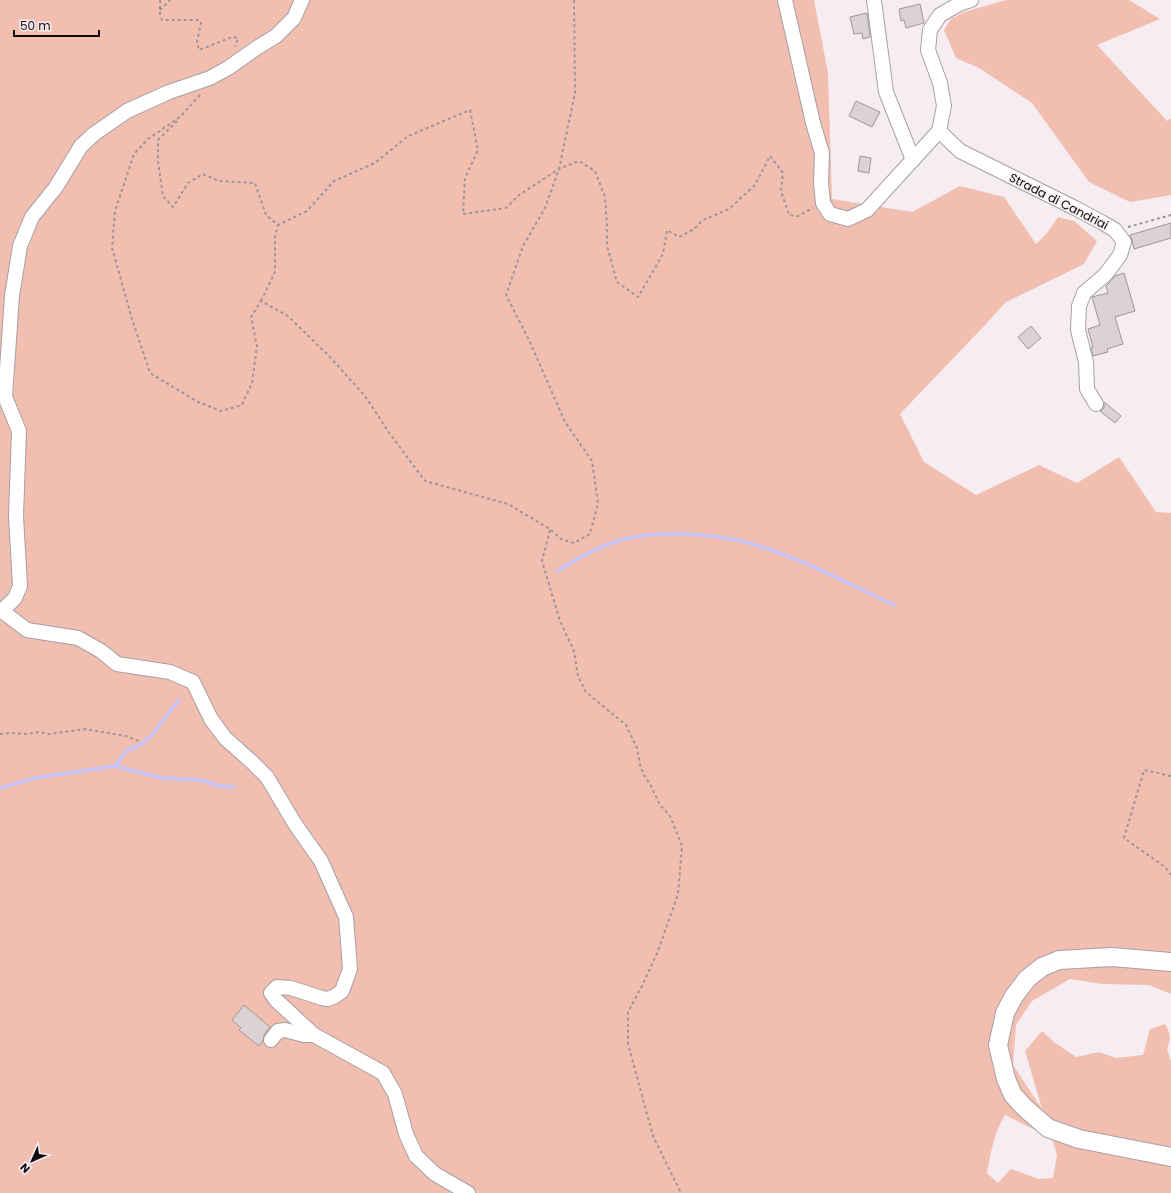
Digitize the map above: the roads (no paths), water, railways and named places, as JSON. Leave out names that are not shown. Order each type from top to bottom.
[{"type":"main road","points":[[1171,962],[1112,957],[1059,960],[1042,967],[1027,979],[1014,996],[1005,1013],[998,1045],[1006,1079],[1014,1095],[1025,1108],[1048,1128],[1079,1139],[1171,1157]]},
{"type":"street","points":[[302,0],[294,18],[276,36],[228,68],[210,78],[168,92],[127,111],[94,134],[81,146],[56,187],[32,217],[20,246],[12,296],[5,396],[19,431],[16,516],[20,586],[15,598],[1,611],[27,630],[78,638],[101,651],[117,664],[170,672],[193,682],[211,719],[225,738],[267,777],[295,824],[321,861],[346,917],[350,969],[342,991],[328,999],[291,988],[277,987],[271,993],[276,1000],[314,1035],[383,1073],[395,1094],[406,1134],[416,1156],[435,1174],[468,1193]]},
{"type":"street","points":[[785,0],[813,123],[822,153],[822,203],[830,214],[848,219],[867,210],[939,131],[944,106],[940,83],[928,50],[930,30],[940,15],[961,3],[971,0]]},
{"type":"street","points":[[874,0],[886,92],[913,160]]},
{"type":"street","name":"Strada di Candriai","points":[[939,131],[960,151],[1115,230],[1124,242],[1120,255],[1105,275],[1084,292],[1080,306],[1078,330],[1086,362],[1087,389],[1096,404]]},
{"type":"street","points":[[271,1040],[278,1031],[285,1030],[304,1036],[314,1035]]},
{"type":"waterway","points":[[558,571],[593,551],[626,539],[643,535],[661,534],[701,535],[737,540],[768,549],[823,571],[894,605]]},
{"type":"waterway","points":[[115,766],[127,750],[137,747],[150,737],[179,700]]},
{"type":"waterway","points":[[0,788],[35,778],[115,766],[162,778],[200,780],[220,786],[234,787]]}]
